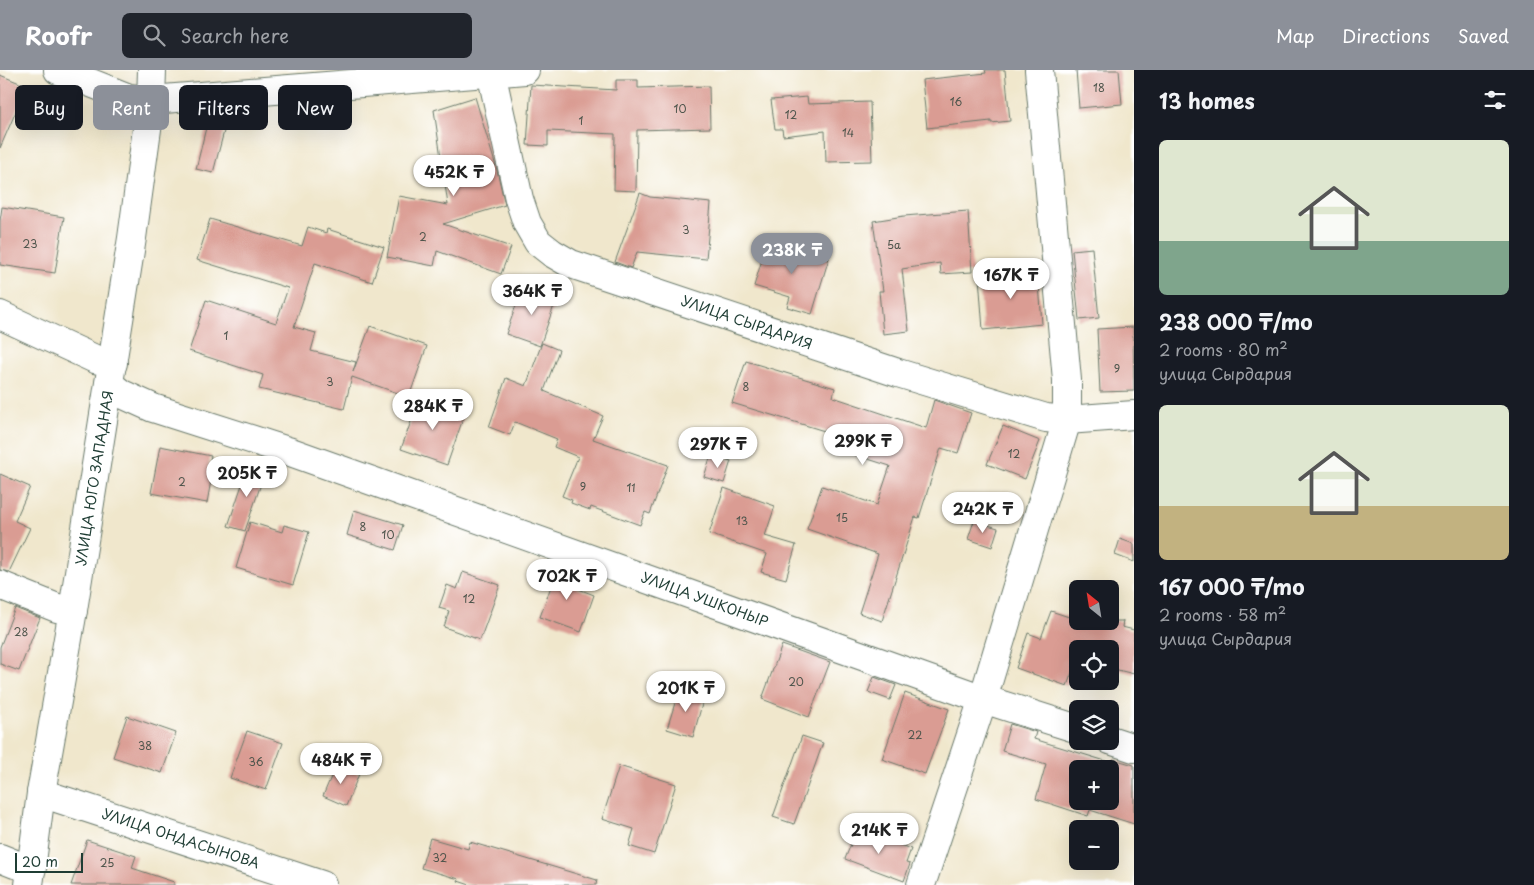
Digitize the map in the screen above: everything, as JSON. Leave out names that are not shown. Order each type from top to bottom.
[{"type":"street","points":[[58,70],[96,85]]},
{"type":"street","name":"УЛИЦА ЮГО ЗАПАДНАЯ","points":[[152,70],[152,85]]},
{"type":"street","points":[[169,99],[525,70]]},
{"type":"street","points":[[921,885],[983,699],[1067,420],[1067,380],[1039,70]]},
{"type":"street","name":"УЛИЦА СЫРДАРИЯ","points":[[490,72],[519,199],[525,215],[538,242],[571,264],[898,373],[1046,418],[1067,420],[1134,415]]},
{"type":"street","name":"УЛИЦА ЮГО ЗАПАДНАЯ","points":[[30,876],[41,793],[111,374],[147,130]]},
{"type":"street","name":"УЛИЦА УШКОНЫР","points":[[0,316],[95,359],[111,374],[122,394],[153,408],[288,451],[983,699],[1069,726]]},
{"type":"street","points":[[0,586],[57,608],[72,610]]},
{"type":"street","points":[[1119,743],[1134,748]]},
{"type":"street","name":"УЛИЦА ОНДАСЫНОВА","points":[[41,793],[322,885]]},
{"type":"street","points":[[0,858],[16,864],[30,876]]},
{"type":"building","points":[[985,70],[1005,70],[1010,121],[991,123],[991,121],[927,128],[922,80],[986,73]]},
{"type":"building","points":[[1076,70],[1119,70],[1122,104],[1079,108]]},
{"type":"building","points":[[0,75],[25,85],[15,85],[15,114],[0,148]]},
{"type":"building","points":[[616,80],[638,80],[638,88],[709,86],[710,128],[637,130],[636,191],[614,190],[615,134],[548,131],[548,146],[527,145],[531,85],[616,90]]},
{"type":"building","points":[[475,97],[497,170],[505,205],[443,224],[511,247],[501,274],[437,251],[434,266],[387,257],[399,196],[448,205],[434,110]]},
{"type":"building","points":[[807,97],[808,104],[870,102],[872,161],[826,162],[825,131],[783,136],[782,129],[775,129],[771,100]]},
{"type":"building","points":[[205,130],[224,130],[213,173],[196,169]]},
{"type":"building","points":[[640,193],[650,197],[711,203],[706,259],[637,252],[631,268],[615,262]]},
{"type":"building","points":[[2,207],[64,217],[55,273],[0,265],[0,221]]},
{"type":"building","points":[[968,211],[972,272],[941,274],[940,263],[902,269],[909,331],[883,334],[879,291],[883,291],[873,221],[904,216]]},
{"type":"building","points":[[210,219],[302,246],[308,227],[326,233],[327,229],[384,247],[372,282],[315,263],[294,327],[316,333],[311,351],[356,362],[353,372],[370,326],[427,346],[409,397],[352,377],[344,409],[259,389],[263,375],[189,351],[206,300],[276,323],[288,288],[197,260]]},
{"type":"building","points":[[768,240],[829,258],[812,314],[787,307],[790,297],[754,286]]},
{"type":"building","points":[[1092,248],[1099,318],[1079,320],[1072,250]]},
{"type":"building","points":[[1038,271],[1042,324],[983,330],[979,277]]},
{"type":"building","points":[[523,285],[557,297],[540,346],[506,334]]},
{"type":"building","points":[[1133,327],[1134,391],[1100,392],[1097,329]]},
{"type":"building","points":[[542,343],[559,350],[544,391],[603,416],[593,439],[668,465],[650,514],[645,512],[640,525],[591,507],[590,510],[571,503],[572,500],[562,496],[578,457],[554,447],[557,439],[515,422],[510,435],[489,427],[506,378],[526,386]]},
{"type":"building","points":[[746,361],[835,388],[833,397],[926,428],[934,400],[971,413],[958,453],[941,448],[919,518],[915,517],[882,621],[859,613],[878,554],[807,529],[822,486],[877,505],[890,466],[846,452],[851,439],[732,403]]},
{"type":"building","points":[[420,397],[465,413],[447,465],[401,449]]},
{"type":"building","points":[[1003,426],[1040,441],[1025,479],[987,464]]},
{"type":"building","points":[[160,446],[211,456],[208,468],[213,469],[207,503],[151,493]]},
{"type":"building","points":[[711,455],[731,461],[724,483],[704,477]]},
{"type":"building","points":[[249,464],[266,469],[245,531],[228,526]]},
{"type":"building","points":[[0,474],[30,487],[15,521],[30,528],[9,572],[0,570]]},
{"type":"building","points":[[724,488],[775,506],[765,536],[796,545],[786,579],[761,572],[767,554],[709,534]]},
{"type":"building","points":[[354,510],[403,525],[395,550],[347,535]]},
{"type":"building","points":[[974,521],[998,528],[992,547],[968,539]]},
{"type":"building","points":[[250,522],[282,532],[284,525],[309,532],[293,585],[236,568]]},
{"type":"building","points":[[1120,539],[1134,544],[1134,562],[1115,555]]},
{"type":"building","points":[[558,567],[580,575],[576,588],[594,595],[581,632],[540,617]]},
{"type":"building","points":[[463,572],[500,585],[480,640],[444,627],[449,611],[439,608],[447,585],[457,589]]},
{"type":"building","points":[[15,608],[40,618],[19,671],[0,664],[0,647]]},
{"type":"building","points":[[1051,611],[1069,617],[1069,630],[1119,630],[1119,621],[1123,621],[1122,627],[1134,630],[1134,674],[1119,670],[1119,640],[1069,640],[1069,681],[1067,686],[1016,668],[1028,633],[1041,638]]},
{"type":"building","points":[[782,645],[830,662],[809,717],[762,699]]},
{"type":"building","points":[[874,677],[896,685],[890,700],[868,692]]},
{"type":"building","points":[[679,690],[704,697],[693,737],[667,729]]},
{"type":"building","points":[[905,693],[949,709],[925,774],[882,759]]},
{"type":"building","points":[[127,716],[176,733],[162,773],[113,757]]},
{"type":"building","points":[[1010,724],[1036,732],[1034,739],[1102,760],[1069,760],[1069,810],[1036,799],[1046,764],[1002,751]]},
{"type":"building","points":[[247,731],[283,743],[266,790],[230,778]]},
{"type":"building","points":[[802,736],[823,743],[794,824],[773,817]]},
{"type":"building","points":[[1119,761],[1134,765],[1134,824],[1090,810],[1119,810]]},
{"type":"building","points":[[336,765],[359,774],[346,806],[323,796]]},
{"type":"building","points":[[619,766],[676,784],[654,854],[629,846],[634,829],[602,819]]},
{"type":"building","points":[[1070,810],[1090,810],[1088,816]]},
{"type":"building","points":[[857,829],[911,849],[906,863],[910,864],[904,881],[845,859]]},
{"type":"building","points":[[430,838],[468,849],[470,842],[597,880],[596,885],[470,885],[458,881],[459,879],[421,868]]},
{"type":"building","points":[[87,840],[136,856],[132,868],[174,882],[174,885],[71,885]]}]
